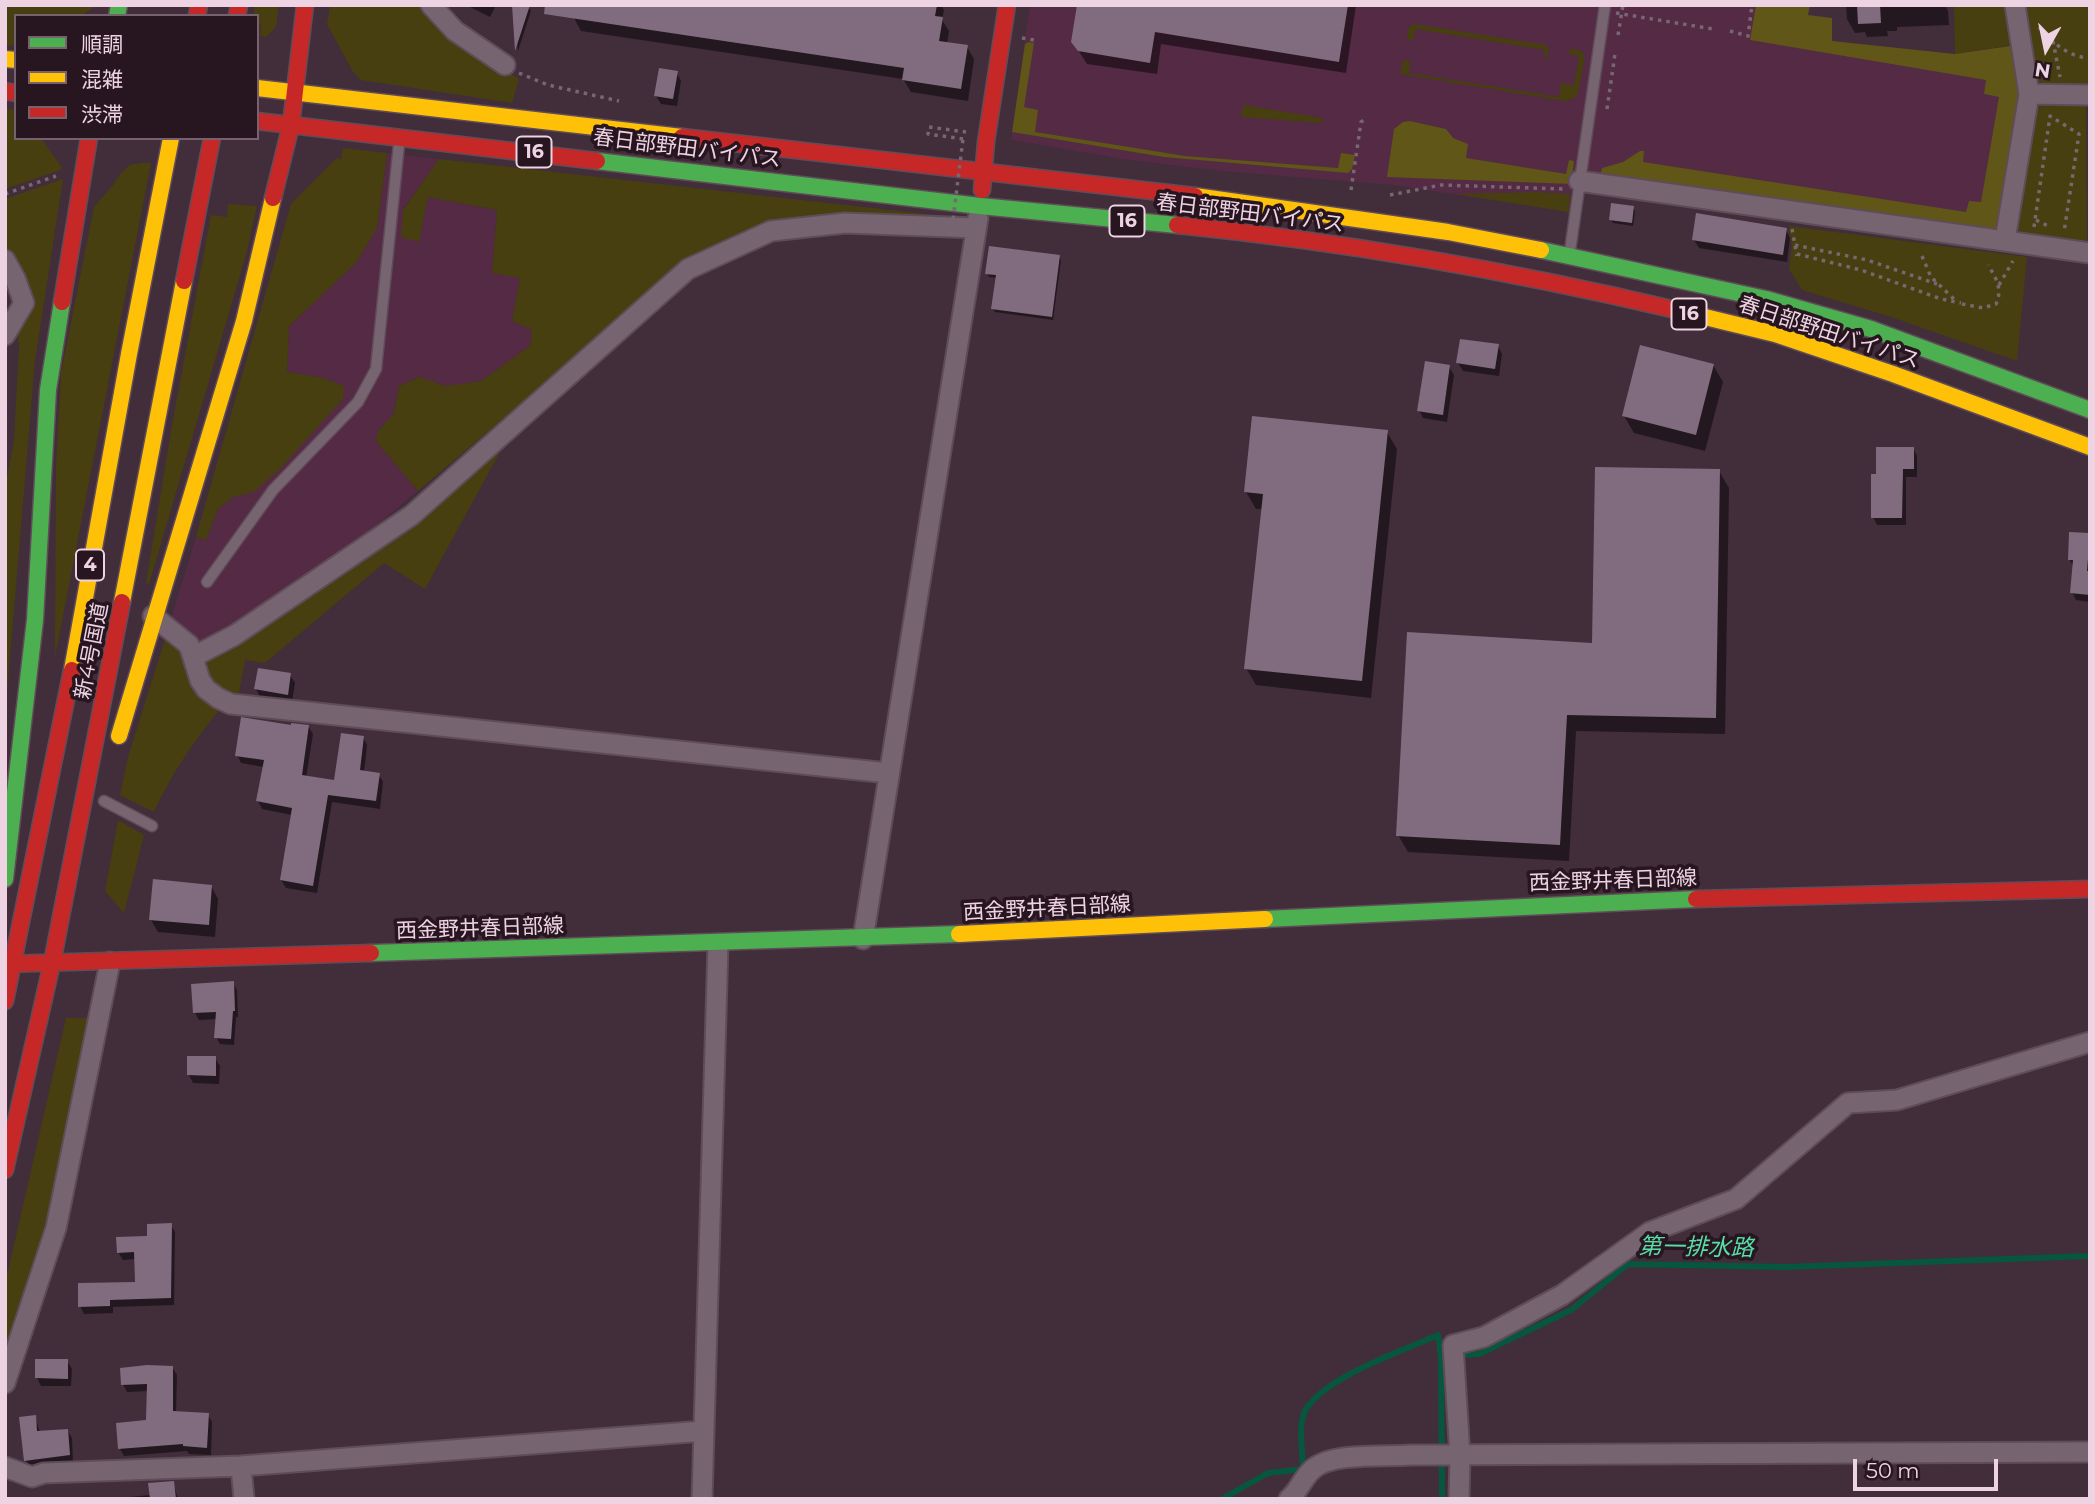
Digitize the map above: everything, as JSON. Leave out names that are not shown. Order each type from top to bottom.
[{"type":"main road","points":[[114,755],[153,616],[244,321],[291,125],[305,5]]},
{"type":"main road","points":[[980,206],[986,142],[1007,5]]},
{"type":"main road","name":"春日部野田バイパス","points":[[259,88],[1247,202],[1448,232],[1569,255],[1766,299],[1871,330],[2090,410]]},
{"type":"main road","name":"春日部野田バイパス","points":[[259,121],[980,206],[1274,235],[1440,260],[1565,284],[1775,334],[1893,374],[2090,447]]},
{"type":"main road","points":[[5,879],[35,620],[48,390],[89,140]]},
{"type":"main road","name":"新4号国道","points":[[5,1001],[9,964],[48,799],[117,415],[171,140]]},
{"type":"main road","name":"新4号国道","points":[[5,1170],[52,963],[212,140]]},
{"type":"main road","points":[[99,822],[105,796]]},
{"type":"main road","name":"西金野井春日部線","points":[[9,964],[863,939],[1645,900],[2090,889]]},
{"type":"main road","name":"4","points":[[52,963],[78,909]]},
{"type":"street","points":[[431,5],[455,31],[505,65]]},
{"type":"street","points":[[2005,240],[2029,94],[2015,5]]},
{"type":"street","points":[[2029,94],[2090,95]]},
{"type":"street","points":[[1578,186],[2030,243],[2090,253]]},
{"type":"street","points":[[863,939],[980,206]]},
{"type":"street","points":[[193,657],[235,635],[412,515],[688,270],[771,231],[845,223],[976,228]]},
{"type":"street","points":[[5,260],[24,303],[5,335]]},
{"type":"street","points":[[153,616],[189,645],[206,689],[231,704],[888,774]]},
{"type":"street","points":[[702,1499],[718,944]]},
{"type":"street","points":[[5,1382],[56,1228],[110,961]]},
{"type":"street","points":[[1459,1499],[1460,1455],[1452,1345],[1485,1337],[1562,1295],[1650,1232],[1736,1199],[1848,1103],[1897,1100],[2090,1042]]},
{"type":"street","points":[[5,1467],[32,1476],[44,1473],[241,1466],[704,1431]]},
{"type":"street","points":[[1289,1499],[1313,1469],[1327,1461],[1410,1455],[2090,1452]]},
{"type":"street","points":[[241,1466],[244,1499]]},
{"type":"lane","points":[[1569,255],[1605,5]]},
{"type":"lane","points":[[207,582],[274,491],[358,402],[376,369],[400,136]]},
{"type":"lane","points":[[105,796],[152,826]]},
{"type":"path","points":[[1618,35],[1623,5]]},
{"type":"path","points":[[1730,32],[1748,36],[1752,5]]},
{"type":"path","points":[[1614,13],[1713,29]]},
{"type":"path","points":[[2035,20],[2053,41],[2080,58],[2090,58]]},
{"type":"path","points":[[1022,38],[1034,40]]},
{"type":"path","points":[[2053,41],[2063,95]]},
{"type":"path","points":[[1605,122],[1615,54]]},
{"type":"path","points":[[2030,243],[2036,220],[2050,116],[2078,134],[2064,234],[2036,220]]},
{"type":"path","points":[[1352,190],[1361,122],[1365,119]]},
{"type":"path","points":[[951,236],[963,139],[928,134],[929,127],[967,131]]},
{"type":"path","points":[[5,194],[56,176]]},
{"type":"path","points":[[1388,195],[1441,185],[1578,186]]},
{"type":"path","points":[[1340,189],[1361,191]]},
{"type":"path","points":[[1790,220],[1797,255],[1861,270],[1941,299],[1972,307],[1990,307],[1996,304],[1999,285],[1988,265]]},
{"type":"path","points":[[1795,245],[1867,260],[1937,284]]},
{"type":"path","points":[[1922,256],[1937,284],[1961,303]]},
{"type":"path","points":[[1999,285],[2012,262]]},
{"type":"shaded area","points":[[5,5],[97,5],[84,14],[14,14],[14,46],[5,45]]},
{"type":"shaded area","points":[[255,5],[279,5],[276,27],[266,37],[260,36],[259,14],[253,14]]},
{"type":"shaded area","points":[[330,5],[424,5],[490,60],[519,79],[512,103],[361,80],[353,72],[327,24]]},
{"type":"shaded area","points":[[1030,5],[1810,5],[1808,15],[1832,18],[1832,41],[1955,54],[2010,46],[1999,226],[1795,205],[1573,173],[1569,212],[1393,185],[1222,171],[1122,159],[1011,140]]},
{"type":"shaded area","points":[[1756,5],[1810,5],[1808,15],[1832,18],[1832,41],[1955,54],[2010,46],[2020,91],[1999,226],[1991,231],[1600,176],[1602,168],[1623,162],[1644,151],[1643,162],[1966,212],[1969,201],[1981,202],[1999,97],[1984,94],[1986,80],[1750,40]]},
{"type":"shaded area","points":[[1954,5],[2008,5],[2012,45],[1955,54]]},
{"type":"shaded area","points":[[2023,5],[2090,5],[2090,86],[2046,86],[2036,79]]},
{"type":"shaded area","points":[[1414,24],[1546,45],[1549,49],[1547,59],[1544,60],[1545,50],[1416,29],[1413,40],[1409,40],[1409,27]]},
{"type":"shaded area","points":[[1034,43],[1024,107],[1038,110],[1035,132],[1185,156],[1338,168],[1341,153],[1355,155],[1352,169],[1348,173],[1164,157],[1012,132],[1025,44]]},
{"type":"shaded area","points":[[1571,49],[1580,50],[1585,56],[1578,93],[1575,98],[1565,101],[1400,74],[1403,60],[1410,60],[1409,73],[1559,97],[1561,83],[1574,85],[1579,56],[1567,53]]},
{"type":"shaded area","points":[[2045,103],[2086,104],[2087,244],[2021,235],[2017,227],[2034,112]]},
{"type":"shaded area","points":[[1243,105],[1323,118],[1322,123],[1241,117]]},
{"type":"shaded area","points":[[5,109],[14,110],[14,140],[42,140],[63,169],[5,189]]},
{"type":"shaded area","points":[[1410,121],[1446,129],[1453,138],[1468,144],[1466,158],[1566,174],[1569,160],[1574,161],[1571,184],[1387,177],[1394,129],[1403,122]]},
{"type":"shaded area","points":[[343,148],[387,153],[377,228],[356,263],[289,326],[287,372],[320,377],[344,386],[343,399],[279,470],[254,492],[233,497],[218,509],[206,540],[196,537],[291,204],[337,158],[341,159]]},
{"type":"shaded area","points":[[387,153],[439,159],[403,209],[419,241],[428,197],[497,210],[492,272],[520,278],[512,321],[532,330],[530,346],[481,381],[446,386],[418,377],[399,386],[394,413],[378,431],[376,441],[418,491],[352,545],[199,649],[171,619],[196,537],[206,540],[218,509],[233,497],[254,492],[344,386],[320,377],[287,372],[289,326],[356,263],[377,228]]},
{"type":"shaded area","points":[[439,159],[943,216],[830,223],[721,255],[578,355],[418,491],[376,441],[378,431],[394,413],[399,386],[419,377],[446,386],[481,381],[530,346],[532,330],[512,321],[520,278],[492,273],[497,210],[428,197],[419,242],[401,237],[403,210]]},
{"type":"shaded area","points":[[151,163],[55,657],[56,467],[61,373],[94,207],[121,173],[130,165]]},
{"type":"shaded area","points":[[63,179],[35,361],[5,716],[5,488],[14,441],[19,345],[13,258],[5,245],[5,199]]},
{"type":"shaded area","points":[[1455,194],[1570,194],[1569,212]]},
{"type":"shaded area","points":[[228,204],[257,206],[246,255],[149,584],[146,583],[172,425],[211,215],[227,217]]},
{"type":"shaded area","points":[[1789,226],[2027,257],[2017,361],[1891,317],[1802,290],[1789,269],[1792,246]]},
{"type":"shaded area","points":[[566,385],[569,390],[506,441],[425,589],[384,563],[265,663],[245,660],[238,699],[215,691],[201,661],[245,638]]},
{"type":"shaded area","points":[[167,633],[223,705],[185,756],[154,812],[120,795],[128,757]]},
{"type":"shaded area","points":[[118,820],[144,835],[124,913],[105,891]]},
{"type":"shaded area","points":[[66,1018],[90,1018],[45,1236],[5,1356],[5,1284]]},
{"type":"building","points":[[512,5],[530,5],[515,51]]},
{"type":"building","points":[[545,5],[937,5],[935,16],[943,17],[939,41],[968,45],[961,89],[902,80],[904,68],[544,14]]},
{"type":"building","points":[[1077,5],[1348,5],[1339,62],[1155,32],[1150,63],[1078,51],[1071,42]]},
{"type":"building","points":[[1857,5],[1880,5],[1881,23],[1858,24]]},
{"type":"building","points":[[659,68],[678,71],[673,99],[654,96]]},
{"type":"building","points":[[1611,203],[1634,206],[1632,223],[1609,220]]},
{"type":"building","points":[[1696,213],[1787,228],[1783,255],[1692,240]]},
{"type":"building","points":[[989,246],[1060,255],[1052,317],[991,309],[996,275],[985,274]]},
{"type":"building","points":[[1460,339],[1499,344],[1495,369],[1456,363]]},
{"type":"building","points":[[1640,345],[1714,364],[1696,435],[1622,416]]},
{"type":"building","points":[[1425,361],[1450,365],[1443,415],[1417,411]]},
{"type":"building","points":[[1252,416],[1388,430],[1362,681],[1244,669],[1263,494],[1244,492]]},
{"type":"building","points":[[1876,447],[1914,447],[1914,469],[1903,469],[1902,518],[1871,518],[1871,474],[1876,474]]},
{"type":"building","points":[[1595,467],[1720,469],[1716,718],[1567,715],[1560,845],[1396,836],[1407,632],[1592,643]]},
{"type":"building","points":[[2069,532],[2090,533],[2087,571],[2090,571],[2090,595],[2070,593],[2073,560],[2068,560]]},
{"type":"building","points":[[258,668],[291,673],[288,695],[254,689]]},
{"type":"building","points":[[241,717],[291,725],[309,725],[302,775],[334,780],[341,733],[364,736],[360,770],[380,773],[376,801],[328,795],[313,886],[280,880],[292,808],[256,801],[264,760],[235,756]]},
{"type":"building","points":[[153,879],[212,885],[209,925],[149,920]]},
{"type":"building","points":[[234,981],[235,1011],[231,1039],[214,1038],[216,1012],[193,1013],[191,984]]},
{"type":"building","points":[[187,1056],[216,1056],[216,1076],[187,1075]]},
{"type":"building","points":[[172,1223],[171,1298],[110,1300],[110,1306],[78,1307],[78,1283],[135,1282],[134,1252],[117,1253],[116,1237],[147,1236],[147,1224]]},
{"type":"building","points":[[35,1359],[68,1359],[68,1379],[35,1378]]},
{"type":"building","points":[[173,1366],[173,1411],[209,1413],[207,1448],[183,1444],[118,1449],[116,1423],[146,1420],[147,1384],[121,1385],[120,1368]]},
{"type":"building","points":[[36,1415],[37,1431],[68,1429],[70,1455],[24,1461],[19,1417]]},
{"type":"building","points":[[174,1481],[176,1499],[150,1499],[148,1483]]},
{"type":"waterway","name":"第一排水路","points":[[1441,1356],[1479,1354],[1571,1310],[1628,1264],[1786,1267],[2090,1256]]},
{"type":"waterway","name":"第一排水路","points":[[1222,1499],[1268,1473],[1303,1469],[1303,1415],[1316,1397],[1348,1375],[1438,1335],[1441,1356],[1442,1499]]},
{"type":"traffic: fast","points":[[117,14],[119,5]]},
{"type":"traffic: fast","points":[[597,161],[980,206],[1177,225]]},
{"type":"traffic: fast","points":[[1541,250],[1766,299],[1871,329],[2090,410]]},
{"type":"traffic: fast","points":[[5,879],[35,620],[48,390],[62,302]]},
{"type":"traffic: fast","points":[[1265,919],[1696,899]]},
{"type":"traffic: fast","points":[[371,953],[959,934]]},
{"type":"traffic: slow","points":[[5,59],[14,60]]},
{"type":"traffic: slow","points":[[259,88],[682,137]]},
{"type":"traffic: slow","points":[[72,670],[171,140]]},
{"type":"traffic: slow","points":[[1195,196],[1448,232],[1541,250]]},
{"type":"traffic: slow","points":[[119,736],[244,321],[273,198]]},
{"type":"traffic: slow","points":[[122,602],[184,281]]},
{"type":"traffic: slow","points":[[1676,310],[1775,334],[1893,374],[2090,447]]},
{"type":"traffic: slow","points":[[959,934],[1265,919]]},
{"type":"traffic: jam","points":[[197,14],[199,5]]},
{"type":"traffic: jam","points":[[237,14],[239,5]]},
{"type":"traffic: jam","points":[[273,198],[291,125],[305,5]]},
{"type":"traffic: jam","points":[[982,190],[986,142],[1007,5]]},
{"type":"traffic: jam","points":[[5,91],[14,93]]},
{"type":"traffic: jam","points":[[259,121],[597,161]]},
{"type":"traffic: jam","points":[[682,137],[1195,196]]},
{"type":"traffic: jam","points":[[62,302],[89,140]]},
{"type":"traffic: jam","points":[[184,281],[212,140]]},
{"type":"traffic: jam","points":[[1177,225],[1428,259],[1676,310]]},
{"type":"traffic: jam","points":[[5,1170],[52,963],[122,602]]},
{"type":"traffic: jam","points":[[5,1001],[72,670]]},
{"type":"traffic: jam","points":[[1696,899],[2090,889]]},
{"type":"traffic: jam","points":[[5,964],[371,953]]}]
